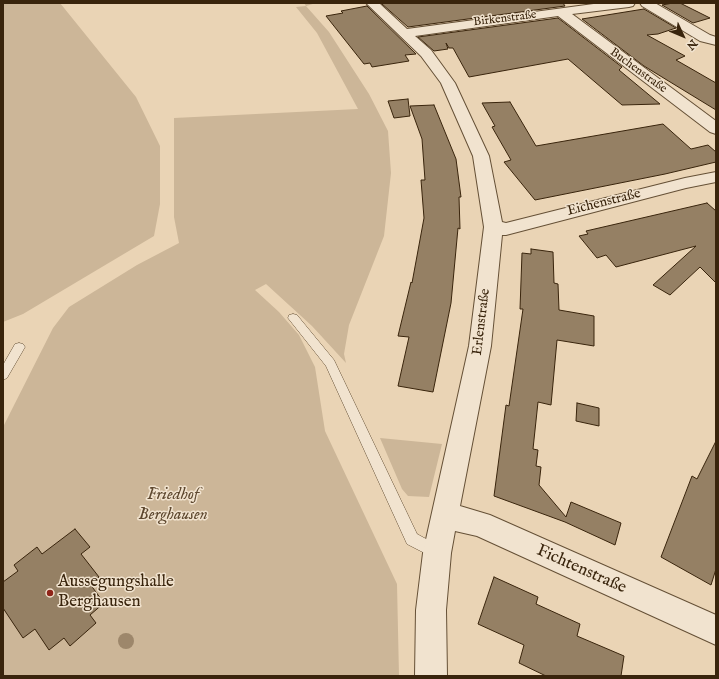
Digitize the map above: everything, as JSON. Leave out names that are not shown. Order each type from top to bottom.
[{"type":"street","name":"Erlenstraße","points":[[372,3],[426,53],[448,83],[481,156],[493,227],[480,346],[437,553],[431,610],[431,676]]},
{"type":"street","name":"Birkenstraße","points":[[405,33],[629,3]]},
{"type":"street","points":[[646,3],[715,43]]},
{"type":"street","name":"Buchenstraße","points":[[561,12],[716,129]]},
{"type":"street","name":"Eichenstraße","points":[[493,227],[506,229],[685,183],[716,177]]},
{"type":"street","name":"Fichtenstraße","points":[[444,515],[480,524],[716,630]]},
{"type":"lane","points":[[293,318],[330,363],[412,539],[437,553]]},
{"type":"lane","points":[[3,375],[19,347]]},
{"type":"green space","points":[[3,3],[60,3],[136,97],[160,146],[160,204],[154,236],[23,314],[3,322]]},
{"type":"green space","points":[[304,3],[316,3],[306,6]]},
{"type":"green space","name":"Friedhof Berghausen","points":[[306,6],[329,32],[369,94],[388,131],[391,173],[384,236],[349,325],[344,354],[346,363],[312,326],[266,284],[255,290],[279,312],[299,335],[315,367],[325,431],[397,584],[399,676],[3,676],[3,427],[53,328],[69,307],[137,265],[179,243],[174,217],[174,118],[358,109],[317,33],[296,7]]},
{"type":"green space","points":[[380,438],[442,444],[429,497],[408,496],[402,489]]},
{"type":"building","points":[[563,3],[565,6],[408,27],[382,4]]},
{"type":"building","points":[[680,3],[710,18],[693,23],[662,5]]},
{"type":"building","points":[[367,6],[416,54],[405,55],[409,61],[372,67],[370,63],[364,64],[326,16],[343,13],[341,11]]},
{"type":"building","points":[[644,9],[676,28],[658,34],[647,35],[685,56],[676,60],[716,83],[716,110],[644,66],[582,19]]},
{"type":"building","points":[[558,18],[622,67],[619,70],[660,104],[622,105],[568,59],[469,77],[453,48],[449,48],[446,43],[448,49],[434,51],[418,37]]},
{"type":"building","points":[[408,99],[410,116],[394,118],[388,101]]},
{"type":"building","points":[[510,102],[536,146],[663,124],[691,149],[708,145],[716,152],[716,162],[665,174],[535,200],[504,162],[511,160],[492,127],[495,126],[482,103]]},
{"type":"building","points":[[434,105],[456,159],[461,197],[459,197],[460,229],[458,228],[451,303],[433,392],[398,386],[409,337],[398,336],[411,282],[412,283],[424,218],[421,180],[425,180],[422,139],[410,106]]},
{"type":"building","points":[[707,203],[716,211],[716,283],[700,267],[670,295],[653,285],[696,246],[616,267],[606,255],[597,258],[579,236],[588,234],[586,231]]},
{"type":"building","points":[[531,249],[553,252],[554,283],[558,284],[559,310],[594,316],[594,346],[557,340],[551,405],[538,402],[533,449],[538,450],[536,466],[541,467],[539,485],[566,517],[571,502],[621,523],[615,545],[565,522],[494,496],[506,405],[509,406],[523,309],[520,309],[522,253],[531,254]]},
{"type":"building","points":[[577,403],[599,408],[599,426],[576,421]]},
{"type":"building","points":[[716,441],[716,569],[711,585],[661,557],[692,476],[697,479]]},
{"type":"building","name":"Aussegungshalle Berghausen","points":[[75,529],[90,547],[81,554],[99,577],[90,584],[104,603],[90,615],[96,623],[70,646],[64,638],[49,650],[35,629],[23,638],[3,608],[3,582],[18,571],[14,565],[37,547],[42,554]]},
{"type":"building","points":[[494,577],[538,597],[536,604],[580,624],[577,636],[624,656],[621,676],[546,676],[519,663],[524,645],[478,624]]},
{"type":"place","name":"Aussegungshalle Berghausen","points":[[50,593]]}]
